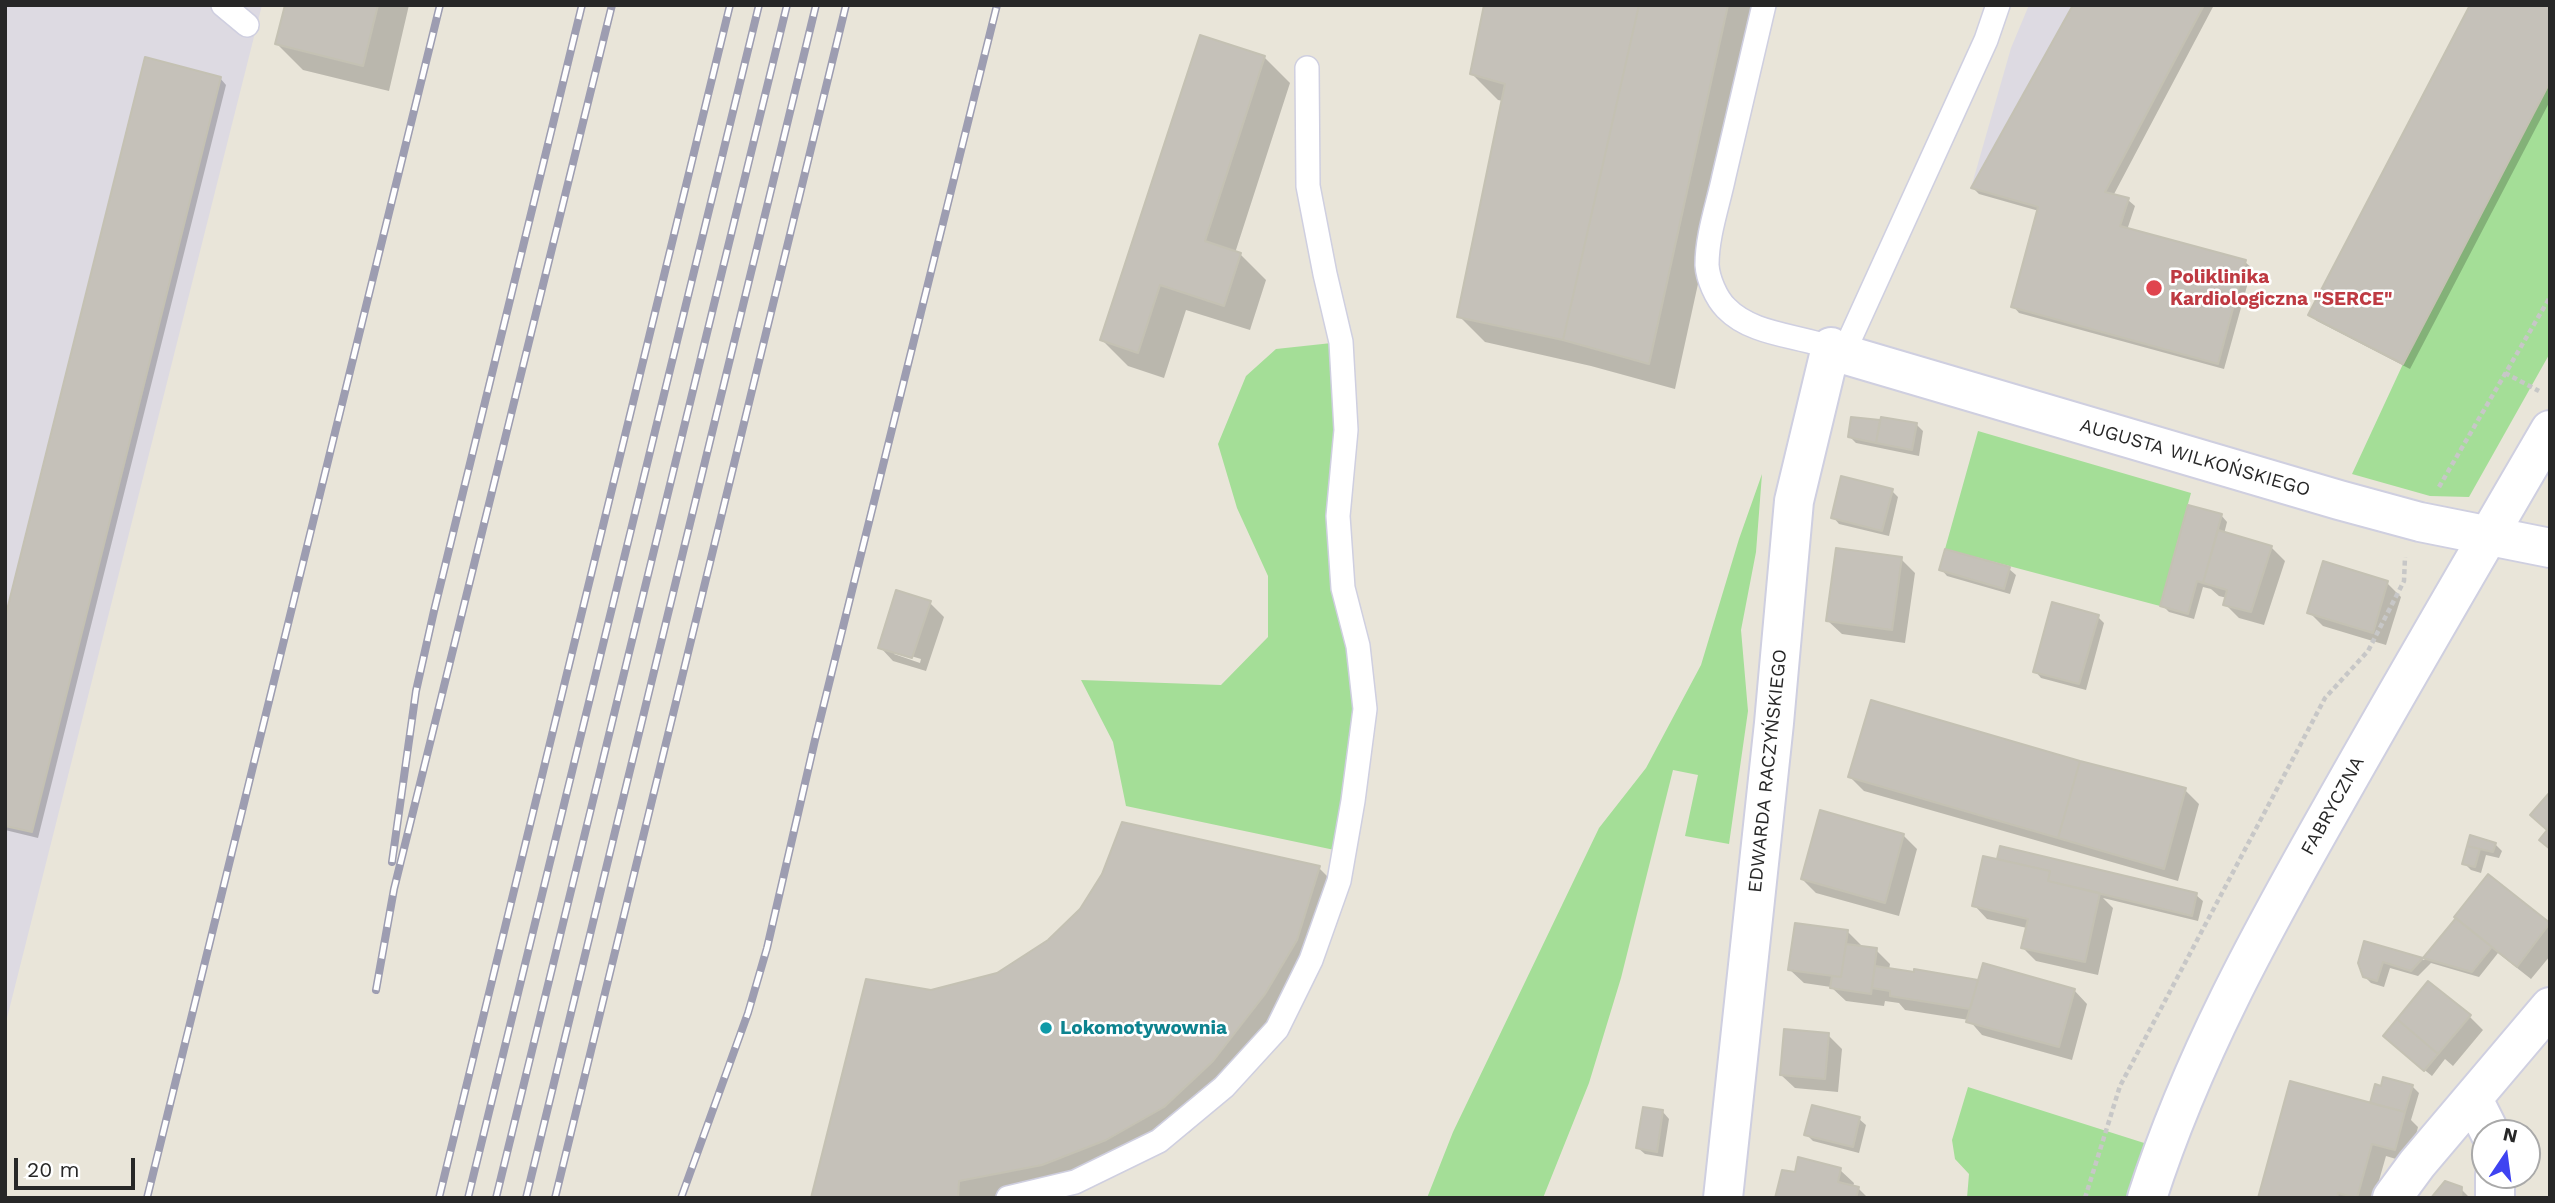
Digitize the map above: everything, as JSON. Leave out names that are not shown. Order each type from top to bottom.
[{"type":"street","name":"AUGUSTA WILKOŃSKIEGO","points":[[1837,351],[2339,500],[2420,522],[2550,548]]},
{"type":"street","name":"EDWARDA RACZYŃSKIEGO","points":[[1723,1198],[1774,723],[1794,500],[1837,351]]},
{"type":"street","name":"FABRYCZNA","points":[[2147,1198],[2163,1149],[2197,1065],[2255,946],[2550,430]]},
{"type":"street","points":[[2392,1198],[2417,1164],[2550,1007]]},
{"type":"street","points":[[2473,1099],[2483,1119]]},
{"type":"lane","points":[[223,5],[247,26]]},
{"type":"lane","points":[[1764,5],[1713,224],[1707,268],[1713,289],[1725,307],[1742,321],[1837,351],[1986,40],[1998,5]]},
{"type":"lane","points":[[1008,1198],[1076,1182],[1159,1141],[1224,1087],[1277,1030],[1311,960],[1339,881],[1353,802],[1364,709],[1358,646],[1343,588],[1338,516],[1346,430],[1342,355],[1308,186],[1307,68]]},
{"type":"path","points":[[2436,492],[2550,297]]},
{"type":"path","points":[[2505,373],[2536,389]]},
{"type":"path","points":[[2085,1198],[2120,1086],[2325,698],[2368,651],[2404,581],[2405,554]]},
{"type":"shaded area","points":[[5,5],[262,5],[5,1026]]},
{"type":"shaded area","points":[[2029,5],[2073,5],[1971,188],[2011,48]]},
{"type":"green space","points":[[2550,82],[2550,353],[2469,497],[2430,496],[2352,474],[2403,364]]},
{"type":"green space","points":[[1341,342],[1338,516],[1358,646],[1344,852],[1126,806],[1113,742],[1081,680],[1221,685],[1268,637],[1268,576],[1237,508],[1218,444],[1246,376],[1276,349]]},
{"type":"green space","points":[[1978,431],[2191,493],[2160,606],[1945,549]]},
{"type":"green space","points":[[1762,474],[1756,552],[1741,630],[1748,711],[1729,844],[1685,836],[1698,775],[1673,770],[1621,978],[1589,1083],[1543,1198],[1427,1198],[1453,1132],[1599,828],[1646,768],[1701,665],[1739,539]]},
{"type":"green space","points":[[1968,1087],[2163,1149],[2147,1198],[1967,1198],[1969,1174],[1955,1159],[1952,1140]]},
{"type":"building","points":[[285,5],[378,5],[363,66],[275,44]]},
{"type":"building","points":[[1484,5],[1639,5],[1563,340],[1457,317],[1505,84],[1470,74]]},
{"type":"building","points":[[1639,5],[1728,5],[1649,364],[1563,340]]},
{"type":"building","points":[[2073,5],[2204,5],[2105,192],[2129,198],[2120,226],[2246,260],[2218,364],[2011,307],[2038,207],[1971,188]]},
{"type":"building","points":[[2470,5],[2550,5],[2550,82],[2403,364],[2308,315]]},
{"type":"building","points":[[1200,35],[1265,56],[1205,241],[1241,253],[1224,306],[1160,285],[1138,353],[1100,340]]},
{"type":"building","points":[[145,57],[221,77],[32,832],[5,826],[5,618]]},
{"type":"building","points":[[1851,417],[1880,420],[1876,443],[1848,437]]},
{"type":"building","points":[[1881,417],[1917,423],[1912,450],[1876,443]]},
{"type":"building","points":[[1841,476],[1893,489],[1882,531],[1831,518]]},
{"type":"building","points":[[2188,505],[2222,514],[2203,583],[2197,581],[2188,614],[2160,606]]},
{"type":"building","points":[[2218,530],[2272,546],[2251,612],[2223,605],[2227,590],[2203,583]]},
{"type":"building","points":[[1836,548],[1902,557],[1892,630],[1826,621]]},
{"type":"building","points":[[1945,549],[2010,567],[2004,589],[1939,570]]},
{"type":"building","points":[[2323,561],[2388,581],[2373,633],[2307,613]]},
{"type":"building","points":[[896,590],[931,601],[912,658],[878,648]]},
{"type":"building","points":[[2052,602],[2099,615],[2079,684],[2033,672]]},
{"type":"building","points":[[1871,700],[2080,761],[2058,838],[1848,777]]},
{"type":"building","points":[[2080,761],[2186,788],[2164,869],[2058,838]]},
{"type":"building","points":[[2550,792],[2550,849],[2539,840],[2547,830],[2530,815]]},
{"type":"building","points":[[1820,810],[1904,834],[1885,903],[1801,879]]},
{"type":"building","name":"Lokomotywownia","points":[[1122,822],[1320,866],[1297,940],[1265,994],[1213,1061],[1164,1107],[1106,1140],[1042,1165],[959,1181],[958,1198],[811,1198],[866,979],[931,990],[997,973],[1048,940],[1080,909],[1102,874]]},
{"type":"building","points":[[2470,835],[2496,843],[2493,852],[2467,846]]},
{"type":"building","points":[[2000,846],[2197,893],[2192,916],[2048,881],[2050,871],[1997,859]]},
{"type":"building","points":[[2467,846],[2480,849],[2475,867],[2462,864]]},
{"type":"building","points":[[1983,856],[2050,871],[2048,881],[2100,893],[2085,962],[2021,948],[2028,919],[1972,906]]},
{"type":"building","points":[[2488,874],[2550,923],[2517,967],[2454,917]]},
{"type":"building","points":[[2456,918],[2492,947],[2472,972],[2423,958]]},
{"type":"building","points":[[1795,923],[1848,930],[1841,977],[1788,970]]},
{"type":"building","points":[[2364,941],[2423,958],[2411,971],[2383,962],[2377,981],[2363,977],[2358,963]]},
{"type":"building","points":[[1846,944],[1877,948],[1871,994],[1830,988],[1832,976],[1841,977]]},
{"type":"building","points":[[1983,963],[2075,989],[2059,1047],[1966,1022]]},
{"type":"building","points":[[1875,966],[1914,972],[1914,969],[1978,980],[1970,1009],[1890,996],[1890,991],[1872,988]]},
{"type":"building","points":[[2428,981],[2471,1015],[2438,1054],[2397,1019]]},
{"type":"building","points":[[2397,1019],[2438,1054],[2424,1071],[2383,1036]]},
{"type":"building","points":[[1784,1029],[1829,1033],[1825,1079],[1780,1075]]},
{"type":"building","points":[[2383,1077],[2413,1085],[2405,1112],[2370,1103],[2375,1084],[2381,1086]]},
{"type":"building","points":[[2290,1081],[2405,1112],[2395,1150],[2372,1144],[2357,1198],[2338,1193],[2337,1198],[2258,1198]]},
{"type":"building","points":[[1812,1105],[1860,1117],[1853,1147],[1804,1135]]},
{"type":"building","points":[[1643,1107],[1663,1110],[1657,1152],[1636,1148]]},
{"type":"building","points":[[1798,1157],[1841,1168],[1838,1182],[1859,1187],[1856,1198],[1775,1198],[1782,1170],[1795,1172]]},
{"type":"building","points":[[2445,1181],[2462,1187],[2461,1198],[2431,1198]]},
{"type":"railway","points":[[147,1198],[440,5]]},
{"type":"railway","points":[[392,862],[416,691],[582,5]]},
{"type":"railway","points":[[376,990],[394,889],[612,5]]},
{"type":"railway","points":[[439,1198],[730,5]]},
{"type":"railway","points":[[468,1198],[759,5]]},
{"type":"railway","points":[[496,1198],[787,5]]},
{"type":"railway","points":[[526,1198],[816,5]]},
{"type":"railway","points":[[555,1198],[846,5]]},
{"type":"railway","points":[[681,1198],[748,1013],[767,948],[815,740],[997,5]]},
{"type":"place","name":"Poliklinika Kardiologiczna \"SERCE\"","points":[[2154,288]]},
{"type":"place","name":"Lokomotywownia","points":[[1046,1028]]}]
